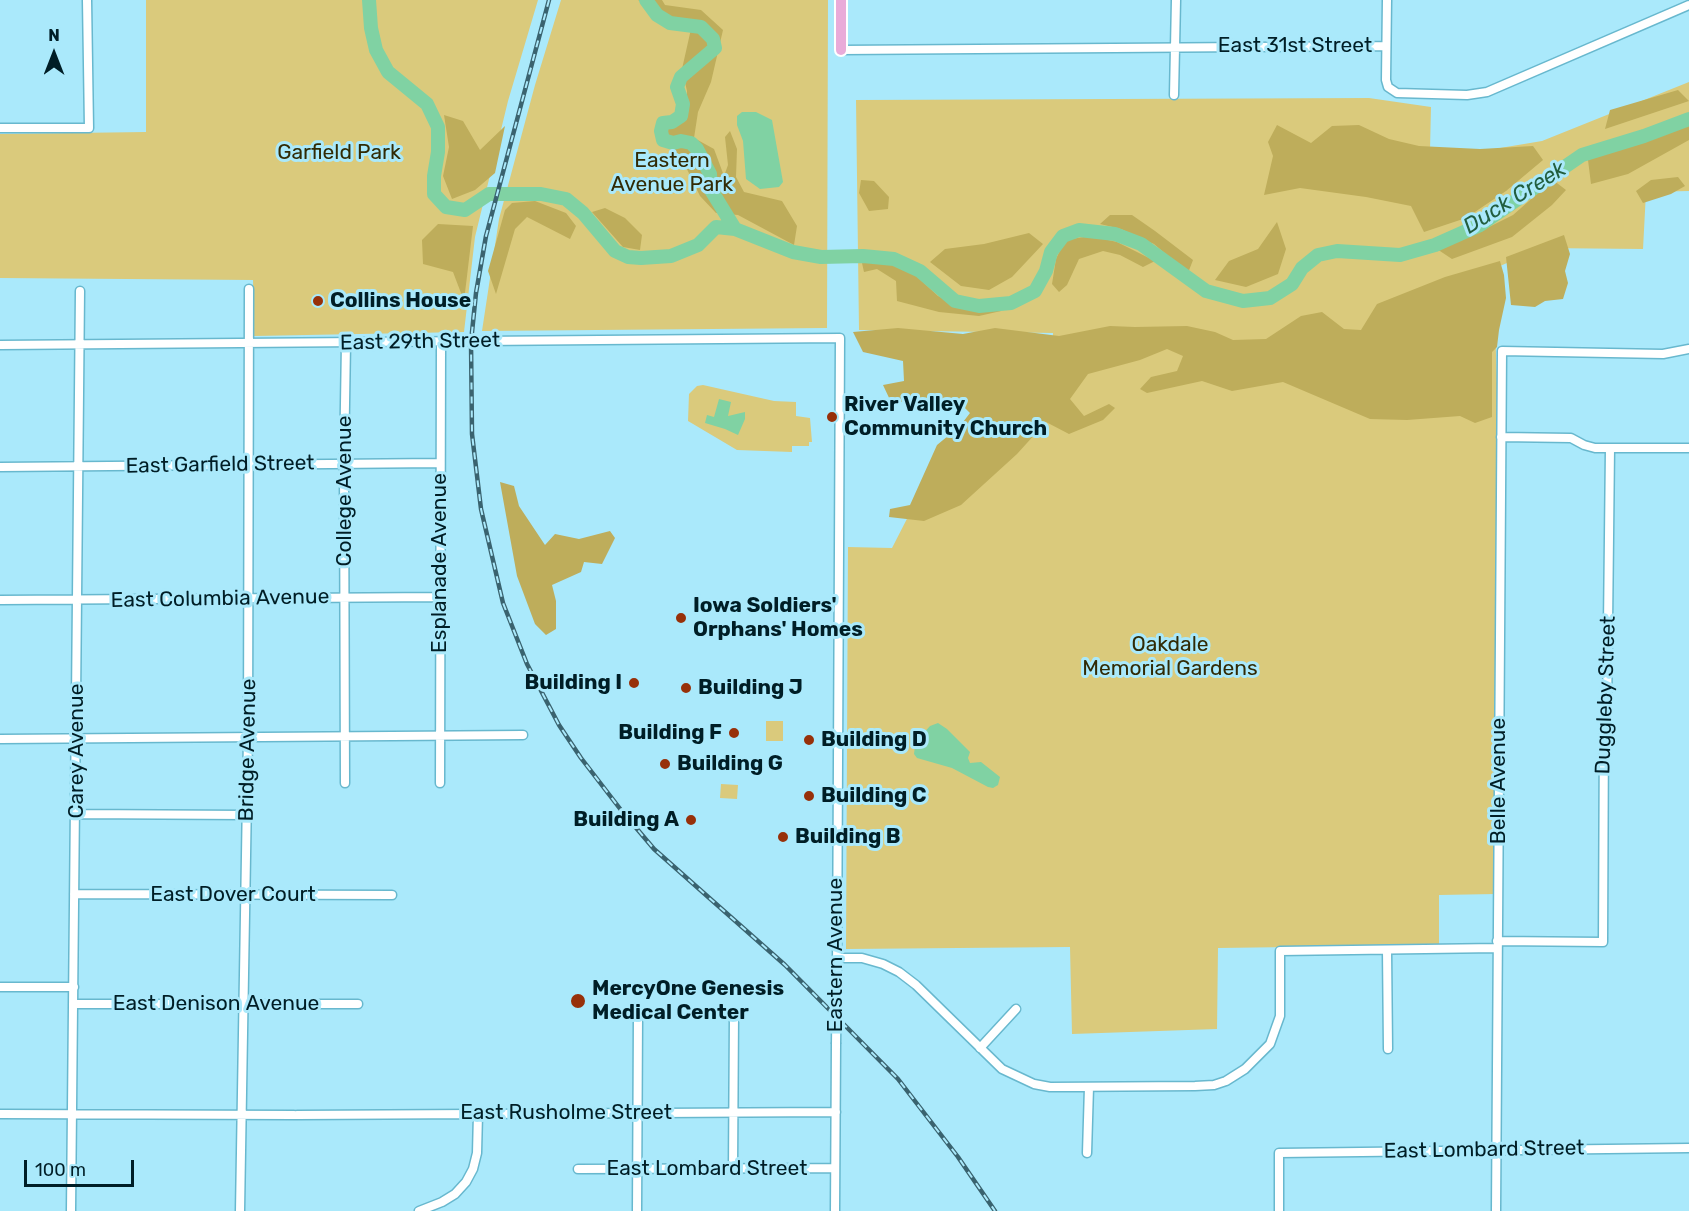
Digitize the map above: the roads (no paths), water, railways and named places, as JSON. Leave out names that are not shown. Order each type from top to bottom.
[{"type":"main road","points":[[841,0],[841,50]]},
{"type":"street","points":[[0,128],[89,128],[87,0]]},
{"type":"street","points":[[1174,95],[1176,0]]},
{"type":"street","points":[[1386,46],[1387,0]]},
{"type":"street","name":"East 31st Street","points":[[841,50],[1386,46],[1386,80],[1388,87],[1397,93],[1467,95],[1480,94],[1689,5]]},
{"type":"street","name":"Bridge Avenue","points":[[240,1211],[248,815],[249,289]]},
{"type":"street","name":"Carey Avenue","points":[[71,1211],[80,291]]},
{"type":"street","name":"East 29th Street","points":[[0,345],[840,338]]},
{"type":"street","name":"Eastern Avenue","points":[[835,1211],[840,338]]},
{"type":"street","name":"Esplanade Avenue","points":[[440,783],[441,342]]},
{"type":"street","name":"College Avenue","points":[[345,783],[346,343]]},
{"type":"street","name":"Belle Avenue","points":[[1496,1211],[1502,351],[1663,354],[1689,349]]},
{"type":"street","points":[[1501,437],[1571,438],[1595,448],[1689,448]]},
{"type":"street","name":"Duggleby Street","points":[[1497,945],[1603,942],[1604,721],[1607,714],[1610,448]]},
{"type":"street","name":"East Garfield Street","points":[[0,467],[440,463]]},
{"type":"street","name":"East Columbia Avenue","points":[[0,600],[441,597]]},
{"type":"street","points":[[0,739],[523,735]]},
{"type":"street","points":[[76,814],[248,815]]},
{"type":"street","name":"East Dover Court","points":[[74,894],[392,895]]},
{"type":"street","points":[[837,958],[862,958],[883,964],[899,972],[916,985],[1002,1069],[1034,1084],[1050,1087],[1214,1085],[1226,1081],[1245,1069],[1270,1044],[1280,1016],[1280,951],[1388,950],[1497,945]]},
{"type":"street","points":[[1388,950],[1388,1049]]},
{"type":"street","points":[[0,987],[74,987]]},
{"type":"street","name":"East Denison Avenue","points":[[73,1004],[358,1004]]},
{"type":"street","points":[[980,1048],[1016,1010]]},
{"type":"street","points":[[733,1169],[734,1014]]},
{"type":"street","points":[[637,1211],[638,1015]]},
{"type":"street","points":[[1087,1152],[1089,1087]]},
{"type":"street","name":"East Rusholme Street","points":[[0,1114],[242,1116],[836,1112]]},
{"type":"street","points":[[419,1211],[455,1194],[466,1182],[473,1169],[477,1153],[478,1114]]},
{"type":"street","name":"East Lombard Street","points":[[1279,1211],[1279,1153],[1689,1148]]},
{"type":"street","name":"East Lombard Street","points":[[578,1169],[835,1168]]},
{"type":"waterway","name":"Duck Creek","points":[[369,0],[371,28],[376,50],[388,72],[427,104],[438,127],[434,194],[446,207],[465,210],[489,194],[541,194],[566,199],[583,213],[615,251],[628,257],[641,258],[671,256],[698,245],[716,227],[735,229],[793,252],[821,257],[863,256],[894,259],[920,271],[955,301],[979,306],[1011,303],[1035,291],[1046,271],[1051,252],[1063,236],[1079,230],[1115,234],[1141,244],[1206,291],[1243,301],[1270,298],[1292,284],[1302,268],[1318,255],[1337,251],[1400,255],[1435,245],[1480,225],[1582,155],[1689,119]]},
{"type":"waterway","points":[[646,0],[657,15],[670,23],[701,27],[713,39],[715,48],[681,77],[677,87],[683,104],[681,116],[672,122],[663,123],[661,131],[663,140],[673,143],[681,141],[691,143],[697,149],[710,174],[711,190],[735,229]]},
{"type":"railway","points":[[549,0],[486,236],[476,293],[471,342],[472,434],[481,509],[503,603],[527,664],[559,725],[621,810],[654,849],[785,965],[898,1079],[958,1157],[995,1211]]},
{"type":"place","name":"Collins House","points":[[318,301]]},
{"type":"place","name":"River Valley Community Church","points":[[832,417]]},
{"type":"place","name":"Iowa Soldiers' Orphans' Homes","points":[[681,618]]},
{"type":"place","name":"Building I","points":[[634,683]]},
{"type":"place","name":"Building J","points":[[686,688]]},
{"type":"place","name":"Building F","points":[[734,733]]},
{"type":"place","name":"Building D","points":[[809,740]]},
{"type":"place","name":"Building G","points":[[665,764]]},
{"type":"place","name":"Building C","points":[[809,796]]},
{"type":"place","name":"Building A","points":[[691,820]]},
{"type":"place","name":"Building B","points":[[783,837]]},
{"type":"place","name":"MercyOne Genesis Medical Center","points":[[578,1001]]},
{"type":"park label","name":"Garfield Park","points":[[339,153]]},
{"type":"park label","name":"Eastern Avenue Park","points":[[672,173]]},
{"type":"park label","name":"Oakdale Memorial Gardens","points":[[1170,657]]}]
